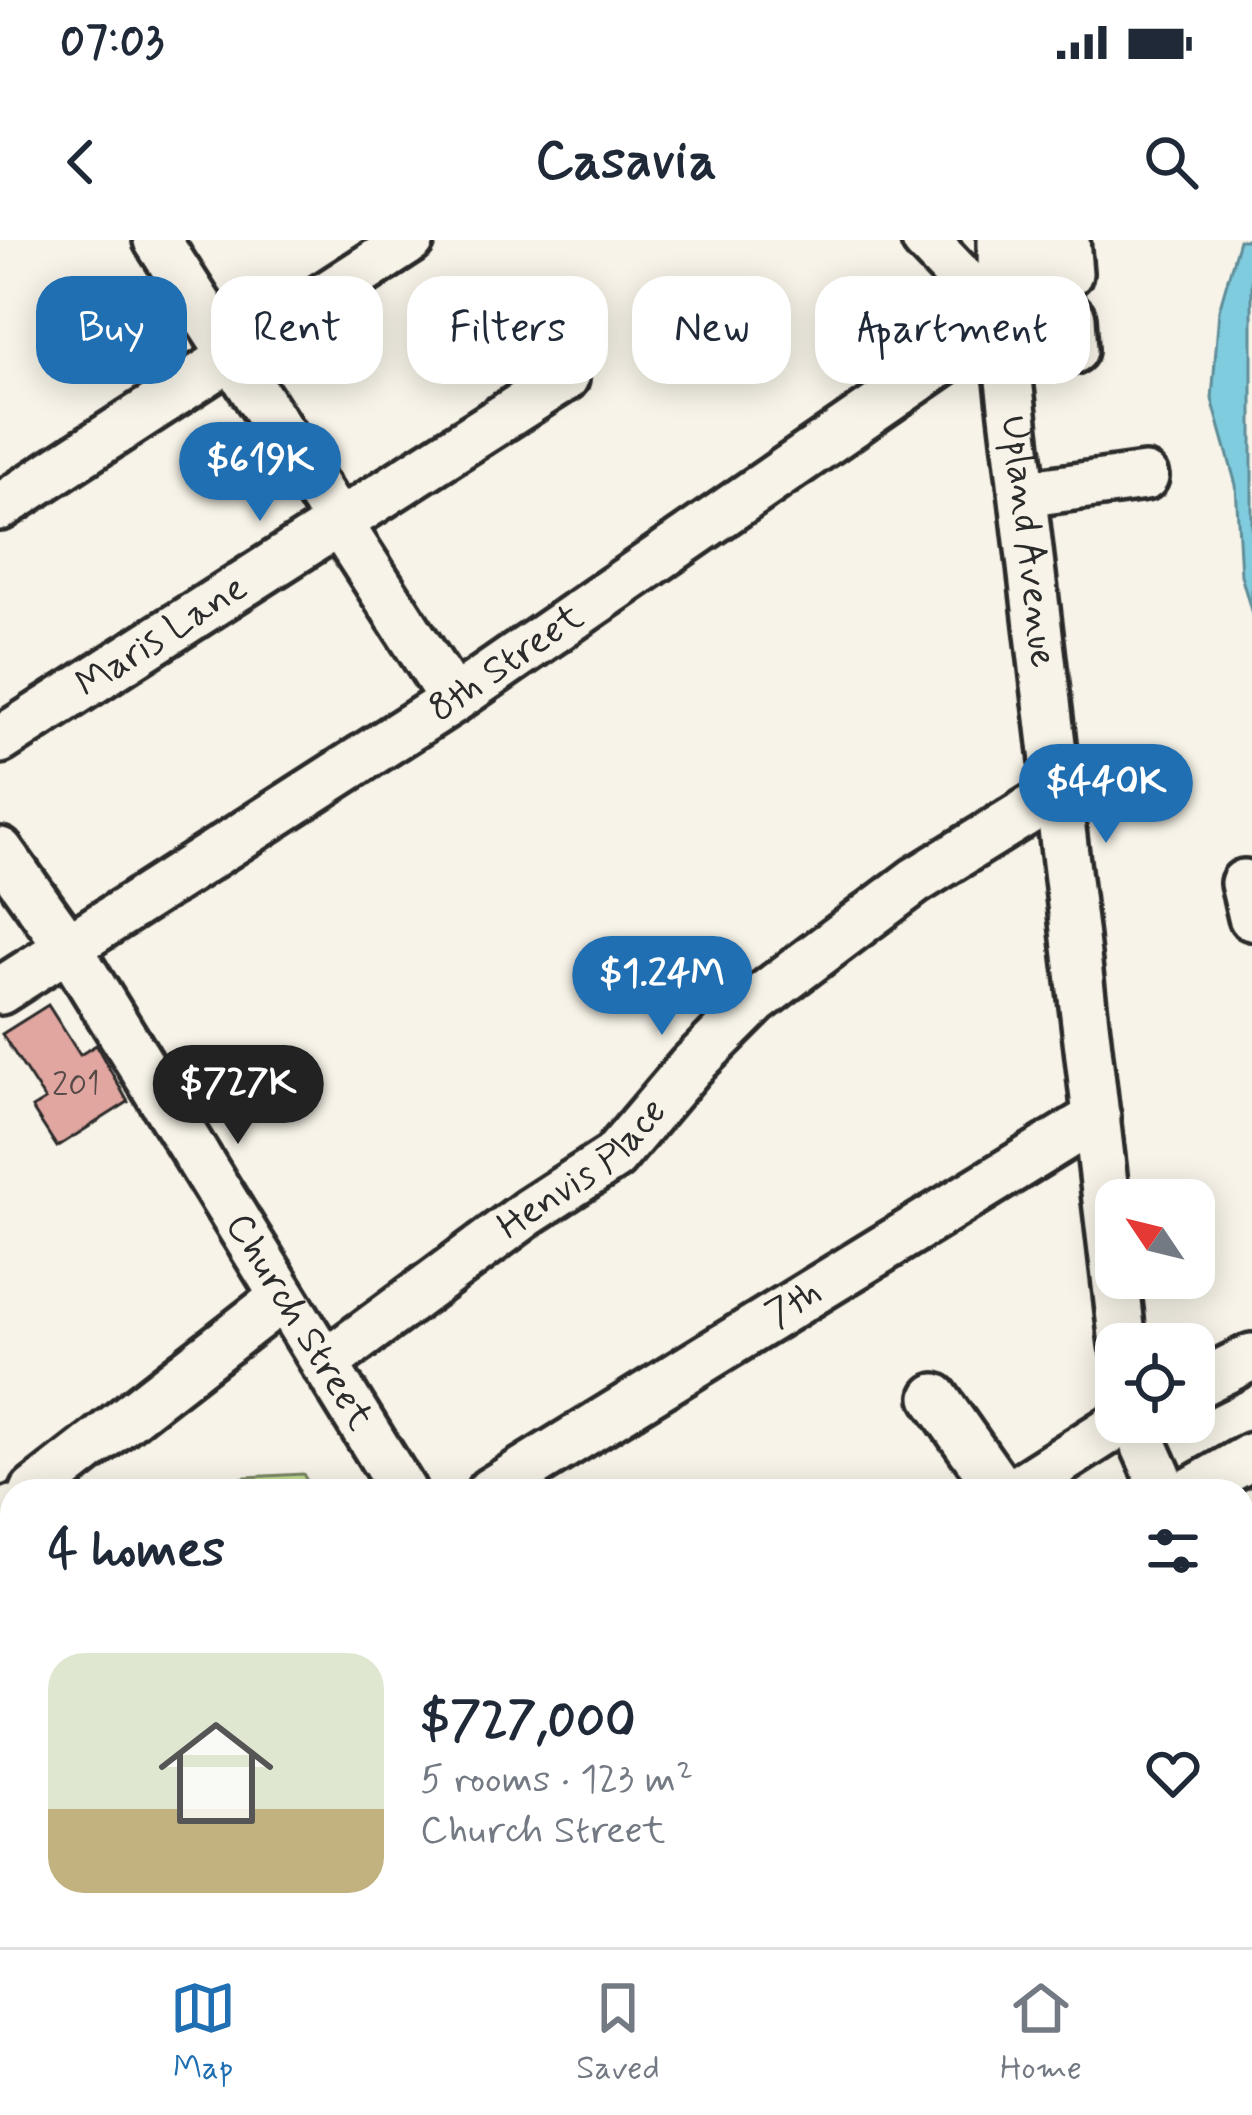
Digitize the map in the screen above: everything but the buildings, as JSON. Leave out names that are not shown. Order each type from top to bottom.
[{"type":"street","points":[[157,240],[211,328]]},
{"type":"street","points":[[356,276],[410,240]]},
{"type":"street","points":[[925,240],[994,276]]},
{"type":"street","name":"Upland Avenue","points":[[1001,240],[1024,276]]},
{"type":"street","points":[[0,507],[211,371]]},
{"type":"street","points":[[246,384],[453,700]]},
{"type":"street","name":"Maris Lane","points":[[0,740],[555,384]]},
{"type":"street","name":"8th Street","points":[[0,991],[453,700],[917,384]]},
{"type":"street","name":"Upland Avenue","points":[[1033,384],[1023,494],[1121,1323]]},
{"type":"street","points":[[1023,494],[1145,477]]},
{"type":"street","name":"Henvis Place","points":[[324,1364],[529,1212],[614,1157],[691,1066],[756,1001],[915,881],[1059,792]]},
{"type":"street","name":"Church Street","points":[[0,851],[67,946],[396,1479]]},
{"type":"street","name":"7th","points":[[509,1479],[1097,1117]]},
{"type":"street","points":[[49,1479],[283,1297]]},
{"type":"street","points":[[1215,1376],[1252,1358]]},
{"type":"street","points":[[934,1397],[992,1479]]},
{"type":"street","points":[[1033,1479],[1095,1439]]},
{"type":"street","points":[[1144,1443],[1160,1479]]},
{"type":"street","points":[[1212,1479],[1252,1456]]},
{"type":"green space","points":[[303,1474],[306,1479],[237,1479]]},
{"type":"water","points":[[1239,240],[1252,240],[1252,614],[1241,575],[1236,485],[1212,399],[1219,310]]}]
